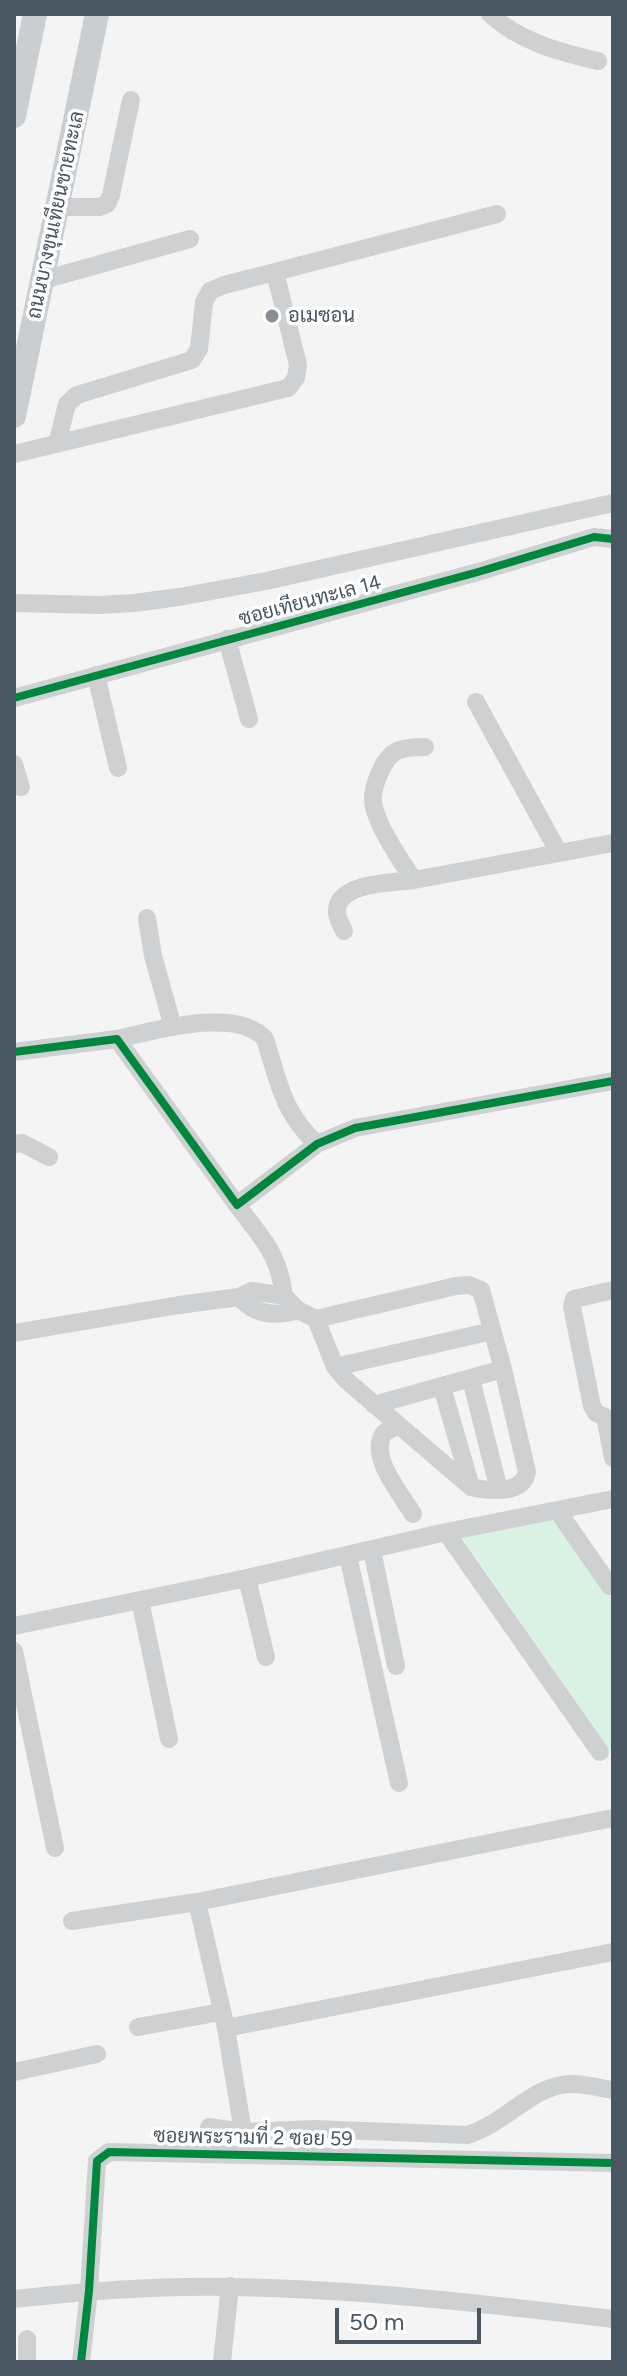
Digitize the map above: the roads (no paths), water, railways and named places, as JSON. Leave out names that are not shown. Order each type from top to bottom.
[{"type":"main road","points":[[14,116],[35,14]]},
{"type":"main road","name":"ถนนบางขุนเทียนชายทะเล","points":[[14,416],[97,14]]},
{"type":"street","points":[[490,14],[513,32],[541,45],[598,61]]},
{"type":"street","points":[[58,207],[99,207],[107,204],[131,100]]},
{"type":"street","points":[[57,444],[67,404],[77,395],[192,360],[199,349],[204,302],[210,291],[497,214]]},
{"type":"street","points":[[43,280],[190,239]]},
{"type":"street","points":[[14,454],[288,388],[296,378],[298,365],[275,272]]},
{"type":"street","points":[[14,603],[134,603],[179,597],[266,581],[613,503]]},
{"type":"street","name":"ซอยเทียนทะเล 14","points":[[14,698],[478,572],[594,537],[613,539]]},
{"type":"street","points":[[227,639],[249,719]]},
{"type":"street","points":[[96,675],[118,768]]},
{"type":"street","points":[[476,702],[559,853]]},
{"type":"street","points":[[414,880],[376,814],[373,799],[375,784],[387,757],[397,748],[425,747]]},
{"type":"street","points":[[14,764],[21,787]]},
{"type":"street","points":[[344,931],[337,914],[338,907],[341,898],[351,889],[613,843]]},
{"type":"street","points":[[147,918],[153,956],[173,1027]]},
{"type":"street","points":[[14,1052],[117,1039],[206,1022],[242,1024],[259,1031],[265,1039],[289,1113],[317,1144]]},
{"type":"street","points":[[117,1039],[276,1258],[291,1303]]},
{"type":"street","points":[[237,1205],[317,1144],[355,1128],[613,1081]]},
{"type":"street","points":[[14,1144],[22,1143],[49,1157]]},
{"type":"street","points":[[14,1333],[239,1297],[252,1291],[291,1303],[316,1319],[335,1367],[346,1380],[471,1487],[499,1490],[521,1485],[527,1472],[481,1290],[469,1285],[456,1286],[316,1319]]},
{"type":"street","points":[[613,1290],[580,1296],[574,1299],[572,1307],[592,1406],[596,1413],[609,1416],[613,1458]]},
{"type":"street","points":[[335,1367],[492,1331]]},
{"type":"street","points":[[374,1405],[503,1369]]},
{"type":"street","points":[[471,1379],[499,1490]]},
{"type":"street","points":[[442,1387],[471,1487]]},
{"type":"street","points":[[397,1425],[384,1433],[379,1446],[382,1462],[413,1514]]},
{"type":"street","points":[[426,1450],[457,1442]]},
{"type":"street","points":[[14,1626],[613,1499]]},
{"type":"street","points":[[557,1510],[610,1586]]},
{"type":"street","points":[[446,1532],[600,1752]]},
{"type":"street","points":[[372,1550],[396,1666]]},
{"type":"street","points":[[348,1556],[399,1783]]},
{"type":"street","points":[[247,1578],[266,1657]]},
{"type":"street","points":[[140,1600],[169,1739]]},
{"type":"street","points":[[14,1651],[55,1848]]},
{"type":"street","points":[[72,1921],[197,1902],[613,1818]]},
{"type":"street","points":[[197,1902],[243,2132]]},
{"type":"street","points":[[138,2027],[223,2020],[613,1952]]},
{"type":"street","points":[[14,2072],[97,2054]]},
{"type":"street","points":[[209,2127],[243,2132],[314,2129],[467,2135],[484,2130],[551,2088],[567,2084],[613,2090]]},
{"type":"street","name":"ซอยพระรามที่ 2 ซอย 59","points":[[81,2362],[97,2161],[109,2152],[613,2163]]},
{"type":"street","points":[[222,2362],[230,2286]]},
{"type":"street","points":[[14,2299],[89,2291],[230,2286],[469,2302],[613,2319]]},
{"type":"street","points":[[27,2339],[27,2362]]},
{"type":"place","name":"อเมซอน","points":[[272,316]]}]
